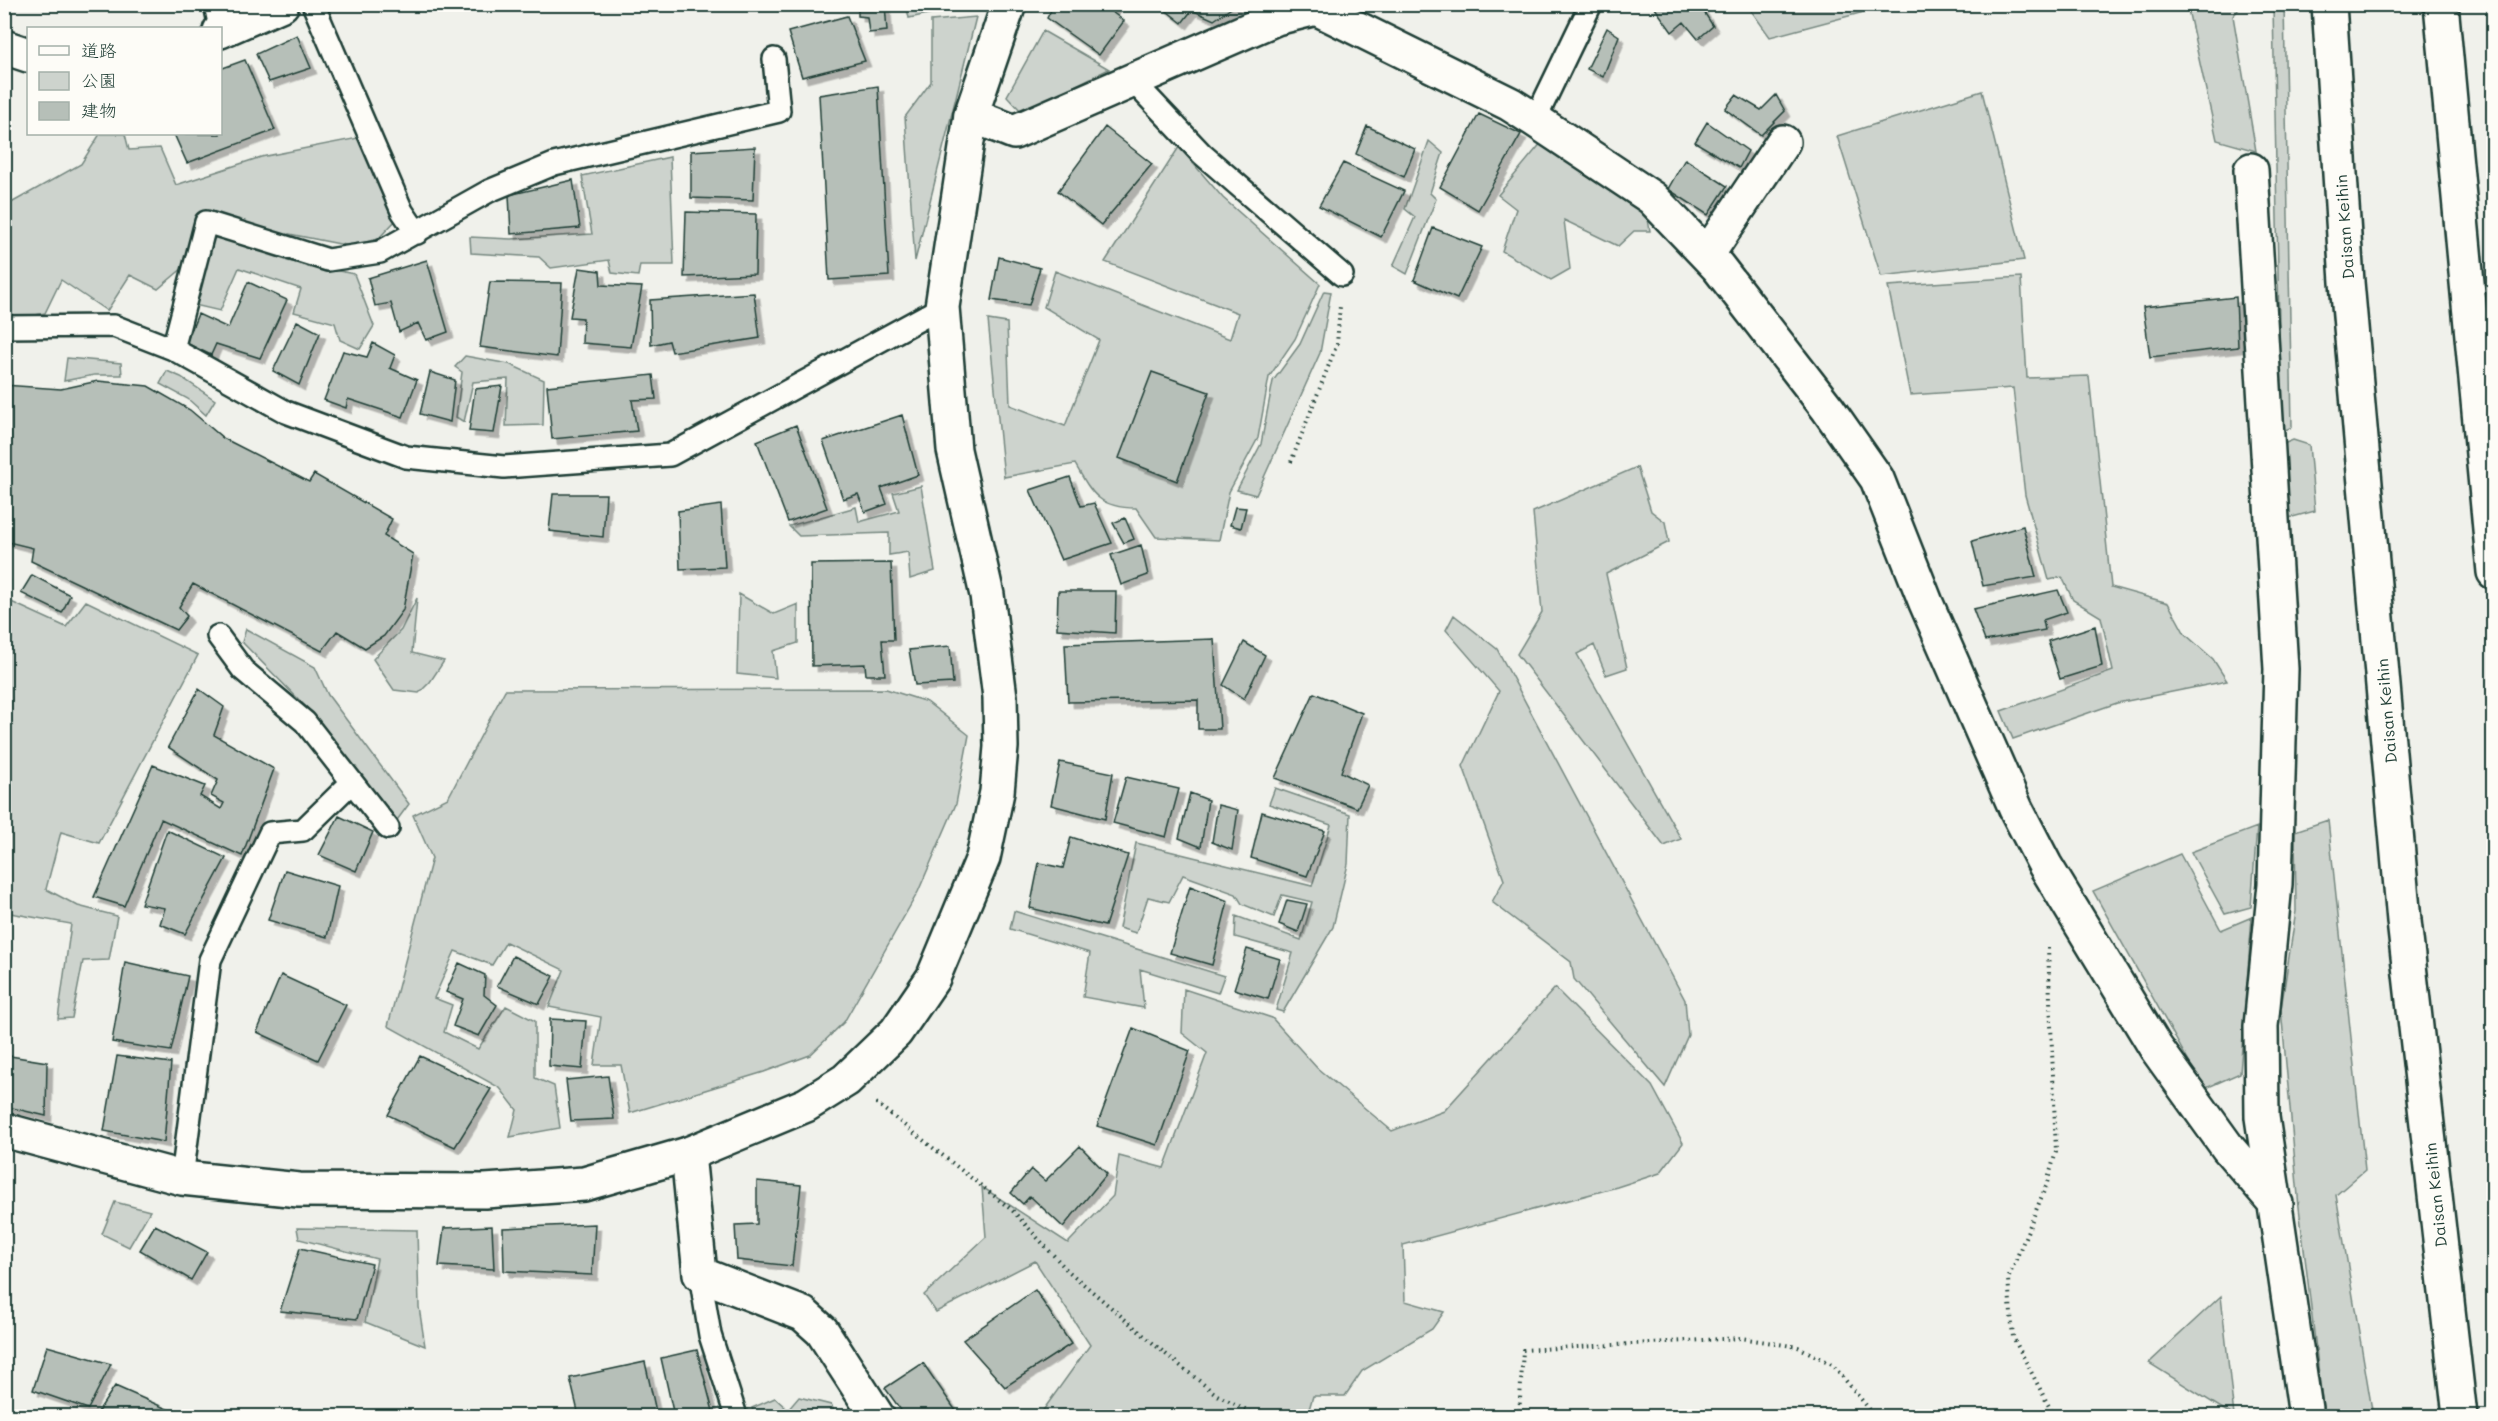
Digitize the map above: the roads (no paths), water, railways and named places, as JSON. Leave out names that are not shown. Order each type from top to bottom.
[{"type":"main road","points":[[222,29],[282,4]]},
{"type":"main road","points":[[4,1130],[182,1178],[299,1190],[485,1191],[584,1184],[688,1154],[806,1106],[846,1080],[896,1032],[933,978],[983,858],[997,792],[1001,747],[1000,697],[987,596],[954,450],[942,307],[971,115],[1009,4]]},
{"type":"main road","name":"Daisan Keihin","points":[[2329,4],[2347,282],[2404,921],[2460,1416]]},
{"type":"main road","points":[[2441,4],[2493,572]]},
{"type":"main road","points":[[971,115],[1014,132],[1131,79],[1276,18],[1316,8],[1510,104],[1652,198],[1707,255],[1828,409],[1877,479],[1926,603],[2006,787],[2045,865],[2156,1048],[2228,1148],[2276,1204]]},
{"type":"main road","points":[[4,47],[27,55]]},
{"type":"main road","points":[[1707,255],[1783,142]]},
{"type":"main road","points":[[2252,170],[2281,669],[2275,884],[2261,1026],[2262,1117],[2306,1416]]},
{"type":"main road","points":[[688,1154],[700,1274],[803,1314],[822,1331],[877,1416]]},
{"type":"lane","points":[[214,4],[219,27]]},
{"type":"lane","points":[[313,4],[402,211],[417,233]]},
{"type":"lane","points":[[1535,120],[1591,4]]},
{"type":"lane","points":[[173,349],[206,222],[328,260],[380,252],[489,190],[554,164],[779,111],[774,59]]},
{"type":"lane","points":[[1131,79],[1202,154],[1342,275]]},
{"type":"lane","points":[[4,327],[114,326],[173,349],[286,412],[406,457],[504,467],[670,455],[942,307]]},
{"type":"lane","points":[[218,636],[243,670],[305,722],[388,828]]},
{"type":"lane","points":[[182,1178],[210,960],[270,833],[303,830],[351,783]]},
{"type":"lane","points":[[700,1274],[710,1335],[736,1416]]}]
